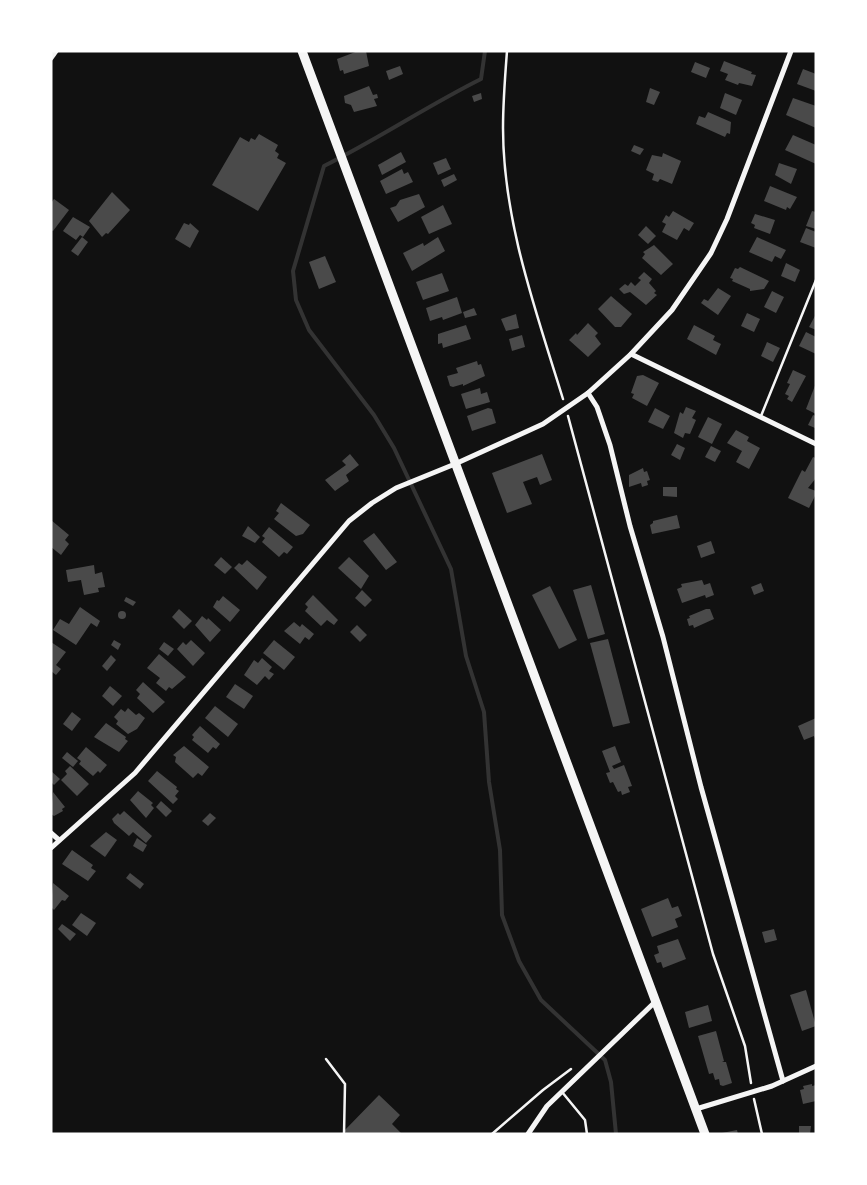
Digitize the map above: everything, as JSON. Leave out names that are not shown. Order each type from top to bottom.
[{"type":"main road","points":[[302,51],[705,1134]]},
{"type":"street","points":[[51,58],[56,51]]},
{"type":"street","points":[[51,848],[135,773],[338,531],[372,502],[396,488],[526,432],[566,410],[631,354],[672,310],[711,253],[727,219],[791,51]]},
{"type":"street","points":[[631,354],[816,444]]},
{"type":"street","points":[[588,393],[597,407],[610,445],[630,526],[663,637],[701,787],[783,1081]]},
{"type":"street","points":[[51,833],[59,840]]},
{"type":"street","points":[[528,1134],[547,1106],[656,1000]]},
{"type":"street","points":[[696,1108],[753,1092],[816,1066]]},
{"type":"lane","points":[[760,417],[816,280]]},
{"type":"lane","points":[[562,1092],[585,1120],[587,1134]]},
{"type":"path","points":[[507,51],[503,129],[511,206],[523,269],[566,410],[713,954],[745,1046],[762,1134]]},
{"type":"path","points":[[326,1060],[345,1084],[344,1134]]},
{"type":"path","points":[[492,1134],[572,1068]]},
{"type":"building","points":[[358,51],[366,51],[369,66],[344,74],[343,70],[340,71],[337,59]]},
{"type":"building","points":[[724,61],[756,75],[752,86],[739,83],[738,85],[725,80],[728,74],[720,71]]},
{"type":"building","points":[[695,62],[710,68],[706,78],[691,72]]},
{"type":"building","points":[[400,66],[403,74],[389,80],[386,71]]},
{"type":"building","points":[[803,69],[816,74],[816,91],[797,84]]},
{"type":"building","points":[[369,86],[373,95],[377,94],[378,98],[374,99],[377,106],[354,112],[351,105],[345,103],[344,96]]},
{"type":"building","points":[[650,88],[660,92],[654,105],[646,102]]},
{"type":"building","points":[[481,93],[482,99],[474,102],[472,96]]},
{"type":"building","points":[[725,93],[742,100],[736,115],[720,108]]},
{"type":"building","points":[[793,98],[816,106],[816,128],[786,115]]},
{"type":"building","points":[[708,112],[731,122],[730,134],[727,133],[725,137],[696,124],[699,116],[705,118]]},
{"type":"building","points":[[259,134],[278,145],[275,151],[279,154],[277,158],[286,163],[258,211],[212,185],[240,137],[249,142],[251,138],[255,140]]},
{"type":"building","points":[[793,135],[816,145],[816,164],[785,150]]},
{"type":"building","points":[[634,145],[644,149],[640,155],[631,151]]},
{"type":"building","points":[[401,152],[406,162],[382,175],[378,165]]},
{"type":"building","points":[[663,153],[681,161],[672,184],[660,179],[658,182],[652,180],[654,174],[646,170],[652,155],[662,157]]},
{"type":"building","points":[[446,158],[451,169],[438,175],[433,163]]},
{"type":"building","points":[[779,163],[797,169],[791,184],[775,175]]},
{"type":"building","points":[[402,169],[404,174],[408,172],[413,182],[386,194],[380,181]]},
{"type":"building","points":[[454,174],[457,180],[444,187],[441,180]]},
{"type":"building","points":[[770,186],[797,197],[790,209],[787,207],[786,210],[764,201]]},
{"type":"building","points":[[112,192],[130,210],[108,234],[106,233],[102,237],[89,221]]},
{"type":"building","points":[[419,194],[425,207],[398,222],[390,208],[396,206],[400,200]]},
{"type":"building","points":[[54,199],[69,210],[53,231],[51,230],[51,203]]},
{"type":"building","points":[[443,205],[452,224],[429,234],[421,217]]},
{"type":"building","points":[[673,211],[694,223],[689,231],[684,228],[677,240],[662,232],[666,224],[662,222],[666,215],[669,217]]},
{"type":"building","points":[[812,211],[816,212],[816,229],[806,226]]},
{"type":"building","points":[[755,214],[775,220],[770,234],[754,228],[755,225],[751,223]]},
{"type":"building","points":[[73,217],[90,227],[83,237],[80,235],[76,240],[63,231]]},
{"type":"building","points":[[184,223],[189,225],[190,223],[199,231],[190,248],[175,239]]},
{"type":"building","points":[[646,226],[656,236],[648,244],[638,235]]},
{"type":"building","points":[[806,228],[816,232],[816,248],[800,242]]},
{"type":"building","points":[[82,237],[88,242],[78,256],[71,251]]},
{"type":"building","points":[[438,237],[445,251],[412,271],[403,253],[423,243],[424,246]]},
{"type":"building","points":[[757,237],[786,250],[781,259],[775,256],[772,262],[749,252]]},
{"type":"building","points":[[654,245],[673,264],[661,275],[642,258],[645,254],[643,252]]},
{"type":"building","points":[[325,256],[336,282],[319,289],[309,262]]},
{"type":"building","points":[[786,263],[800,270],[795,282],[781,276]]},
{"type":"building","points":[[740,267],[769,281],[764,289],[750,291],[750,289],[732,281],[733,279],[730,278],[735,268],[738,269]]},
{"type":"building","points":[[644,272],[652,279],[649,283],[657,295],[646,305],[630,292],[624,294],[619,289],[625,284],[628,286],[631,282],[635,286],[641,280],[638,278]]},
{"type":"building","points":[[442,273],[449,291],[423,300],[416,282]]},
{"type":"building","points":[[718,288],[731,296],[718,315],[701,303],[704,299],[708,301]]},
{"type":"building","points":[[772,291],[784,297],[776,313],[764,307]]},
{"type":"building","points":[[611,296],[632,314],[621,327],[615,327],[598,309]]},
{"type":"building","points":[[457,297],[462,313],[443,320],[442,317],[430,321],[426,308]]},
{"type":"building","points":[[474,308],[477,315],[465,318],[463,312]]},
{"type":"building","points":[[747,313],[760,319],[754,332],[741,326]]},
{"type":"building","points":[[516,314],[519,328],[506,331],[501,319]]},
{"type":"building","points":[[816,314],[816,330],[809,327]]},
{"type":"building","points":[[588,323],[598,333],[595,336],[601,344],[588,357],[569,340],[576,333],[577,335]]},
{"type":"building","points":[[466,325],[471,339],[443,348],[442,343],[438,344],[438,334]]},
{"type":"building","points":[[694,325],[715,336],[713,340],[721,344],[716,355],[687,339]]},
{"type":"building","points":[[806,332],[816,337],[816,354],[799,346]]},
{"type":"building","points":[[522,335],[525,347],[512,351],[509,339]]},
{"type":"building","points":[[767,342],[780,348],[773,362],[761,356]]},
{"type":"building","points":[[477,361],[478,365],[481,364],[485,376],[463,386],[463,384],[450,386],[447,376],[458,373],[456,368]]},
{"type":"building","points":[[793,370],[806,376],[792,402],[787,399],[789,396],[785,394],[790,384],[787,383]]},
{"type":"building","points":[[643,375],[659,383],[647,406],[632,398],[634,394],[631,393],[637,376]]},
{"type":"building","points":[[816,383],[816,414],[806,409]]},
{"type":"building","points":[[480,388],[481,394],[487,392],[490,402],[466,409],[461,394]]},
{"type":"building","points":[[686,407],[696,411],[692,418],[696,420],[690,434],[685,433],[683,438],[674,433],[680,412],[683,414]]},
{"type":"building","points":[[488,408],[492,409],[496,423],[472,431],[467,416]]},
{"type":"building","points":[[655,408],[670,416],[663,429],[648,422]]},
{"type":"building","points":[[813,415],[816,416],[815,428],[808,425]]},
{"type":"building","points":[[708,417],[722,424],[712,444],[698,437]]},
{"type":"building","points":[[736,430],[749,437],[747,441],[760,448],[749,469],[736,462],[742,451],[727,443]]},
{"type":"building","points":[[677,444],[685,448],[680,460],[671,455]]},
{"type":"building","points":[[711,446],[721,451],[715,462],[705,457]]},
{"type":"building","points":[[350,454],[359,465],[346,475],[349,481],[335,491],[325,480],[346,465],[342,461]]},
{"type":"building","points":[[542,454],[552,480],[540,485],[537,477],[523,482],[532,504],[507,513],[492,473]]},
{"type":"building","points":[[813,457],[816,458],[816,478],[808,488],[816,491],[816,494],[809,508],[788,498],[802,470],[805,472]]},
{"type":"building","points":[[643,468],[644,472],[647,471],[650,480],[647,481],[648,485],[642,487],[641,483],[629,487],[629,475]]},
{"type":"building","points":[[663,487],[677,487],[677,497],[663,496]]},
{"type":"building","points":[[281,503],[310,525],[303,534],[296,536],[274,519],[279,513],[276,511]]},
{"type":"building","points":[[677,515],[680,528],[652,534],[650,525],[653,521]]},
{"type":"building","points":[[51,520],[69,535],[65,540],[69,544],[61,555],[51,547]]},
{"type":"building","points":[[248,526],[260,537],[255,543],[242,536]]},
{"type":"building","points":[[269,527],[293,547],[287,554],[284,552],[279,557],[262,542],[265,538],[262,536]]},
{"type":"building","points":[[374,533],[397,562],[386,570],[363,541]]},
{"type":"building","points":[[711,541],[715,553],[701,558],[697,546]]},
{"type":"building","points":[[221,557],[232,567],[225,574],[214,565]]},
{"type":"building","points":[[349,557],[369,576],[361,589],[338,568]]},
{"type":"building","points":[[247,560],[267,577],[257,590],[234,568],[239,563],[242,565]]},
{"type":"building","points":[[94,565],[95,574],[102,572],[105,587],[98,588],[99,592],[84,595],[81,580],[68,582],[66,570]]},
{"type":"building","points":[[702,580],[704,585],[710,583],[714,595],[706,598],[705,595],[682,603],[677,589],[682,587],[681,584]]},
{"type":"building","points":[[761,583],[764,591],[754,595],[751,587]]},
{"type":"building","points":[[591,585],[605,634],[588,639],[573,590]]},
{"type":"building","points":[[550,586],[577,640],[559,649],[532,595]]},
{"type":"building","points":[[362,590],[372,600],[365,607],[355,598]]},
{"type":"building","points":[[313,595],[338,620],[334,625],[327,620],[321,626],[305,611],[308,607],[305,604]]},
{"type":"building","points":[[223,596],[240,610],[230,622],[213,607],[217,600],[219,601]]},
{"type":"building","points":[[126,597],[136,602],[133,606],[124,601]]},
{"type":"building","points":[[80,607],[100,621],[97,627],[91,623],[76,645],[53,630],[60,619],[69,624]]},
{"type":"building","points":[[179,609],[192,621],[184,629],[172,617]]},
{"type":"building","points":[[710,609],[714,619],[694,628],[693,625],[689,626],[687,619],[690,618],[689,616]]},
{"type":"building","points":[[122,611],[126,615],[122,619],[118,615]]},
{"type":"building","points":[[202,616],[207,620],[208,618],[221,630],[210,642],[195,625]]},
{"type":"building","points":[[294,622],[300,627],[302,624],[314,634],[309,640],[305,637],[300,644],[284,631]]},
{"type":"building","points":[[357,625],[367,635],[360,642],[350,632]]},
{"type":"building","points":[[608,639],[630,723],[613,727],[590,643]]},
{"type":"building","points":[[114,640],[121,644],[118,650],[111,645]]},
{"type":"building","points":[[191,640],[205,653],[193,666],[177,649],[183,642],[186,645]]},
{"type":"building","points":[[274,640],[295,657],[284,670],[263,653]]},
{"type":"building","points":[[51,642],[66,652],[56,665],[61,669],[56,675],[51,671]]},
{"type":"building","points":[[164,642],[174,649],[168,656],[159,649]]},
{"type":"building","points":[[159,654],[186,677],[172,689],[169,687],[166,691],[156,683],[160,678],[147,668]]},
{"type":"building","points":[[111,655],[116,660],[107,671],[102,666]]},
{"type":"building","points":[[262,658],[272,667],[269,671],[274,674],[269,680],[265,676],[257,685],[244,675],[254,660],[258,663]]},
{"type":"building","points":[[143,682],[165,702],[153,713],[137,698],[140,694],[136,690]]},
{"type":"building","points":[[235,684],[253,696],[244,709],[226,697]]},
{"type":"building","points":[[110,686],[122,696],[113,706],[102,696]]},
{"type":"building","points":[[215,706],[238,724],[228,737],[205,718]]},
{"type":"building","points":[[128,708],[136,715],[139,713],[145,718],[137,729],[128,734],[116,724],[118,721],[114,717],[121,709],[125,712]]},
{"type":"building","points":[[72,712],[81,719],[72,731],[63,724]]},
{"type":"building","points":[[816,718],[816,741],[814,736],[804,740],[798,726]]},
{"type":"building","points":[[106,723],[126,737],[125,739],[128,741],[119,752],[94,737]]},
{"type":"building","points":[[200,726],[220,744],[216,749],[213,747],[208,753],[192,740],[194,737],[192,735]]},
{"type":"building","points":[[184,746],[209,767],[202,776],[198,773],[193,778],[175,762],[176,757],[173,755]]},
{"type":"building","points":[[615,746],[621,762],[612,766],[614,769],[624,765],[632,786],[628,787],[630,792],[622,795],[621,791],[618,792],[613,782],[610,783],[606,773],[610,772],[602,751]]},
{"type":"building","points":[[86,747],[107,765],[100,773],[98,771],[93,776],[79,764],[81,761],[77,758]]},
{"type":"building","points":[[67,752],[78,761],[73,767],[62,758]]},
{"type":"building","points":[[70,766],[89,784],[77,796],[61,780],[67,774],[65,771]]},
{"type":"building","points":[[51,771],[60,779],[54,785],[51,782]]},
{"type":"building","points":[[157,771],[177,787],[176,789],[179,791],[175,796],[178,799],[173,804],[148,781]]},
{"type":"building","points":[[138,791],[153,803],[151,805],[154,808],[146,818],[130,800]]},
{"type":"building","points":[[53,792],[65,807],[62,809],[63,811],[54,816],[51,814]]},
{"type":"building","points":[[161,801],[172,811],[166,817],[156,807]]},
{"type":"building","points":[[124,811],[152,836],[146,843],[133,832],[129,836],[114,823],[112,819],[118,813],[120,815]]},
{"type":"building","points":[[210,813],[216,818],[208,826],[202,821]]},
{"type":"building","points":[[106,832],[117,840],[105,857],[90,846]]},
{"type":"building","points":[[137,838],[147,845],[143,852],[133,846]]},
{"type":"building","points":[[72,850],[93,865],[91,868],[96,871],[88,881],[62,864]]},
{"type":"building","points":[[130,873],[144,884],[140,889],[126,878]]},
{"type":"building","points":[[53,883],[69,896],[65,901],[62,900],[54,910],[51,907]]},
{"type":"building","points":[[668,898],[672,908],[678,906],[682,916],[675,919],[678,927],[652,937],[641,909]]},
{"type":"building","points":[[81,913],[96,923],[87,936],[72,925]]},
{"type":"building","points":[[62,924],[76,934],[70,941],[58,929]]},
{"type":"building","points":[[774,929],[777,940],[765,943],[762,932]]},
{"type":"building","points":[[678,939],[686,959],[663,968],[661,962],[657,963],[654,955],[659,953],[657,946]]},
{"type":"building","points":[[806,990],[816,1026],[802,1031],[790,995]]},
{"type":"building","points":[[708,1005],[712,1021],[689,1028],[685,1012]]},
{"type":"building","points":[[716,1031],[724,1061],[722,1062],[726,1062],[732,1083],[723,1086],[720,1085],[719,1079],[715,1080],[713,1073],[709,1074],[698,1036]]},
{"type":"building","points":[[812,1084],[812,1086],[816,1085],[816,1101],[803,1104],[800,1090],[804,1089],[803,1086]]},
{"type":"building","points":[[379,1095],[400,1115],[392,1124],[402,1134],[347,1134],[344,1131]]},
{"type":"building","points":[[799,1126],[811,1126],[810,1134],[799,1134]]},
{"type":"building","points":[[737,1130],[738,1134],[722,1134],[722,1133]]},
{"type":"waterway","points":[[485,51],[481,79],[324,166],[293,271],[296,300],[309,330],[374,415],[394,448],[451,569],[466,656],[484,712],[489,782],[500,850],[502,915],[519,961],[541,1000],[605,1060],[611,1082],[616,1134]]}]
